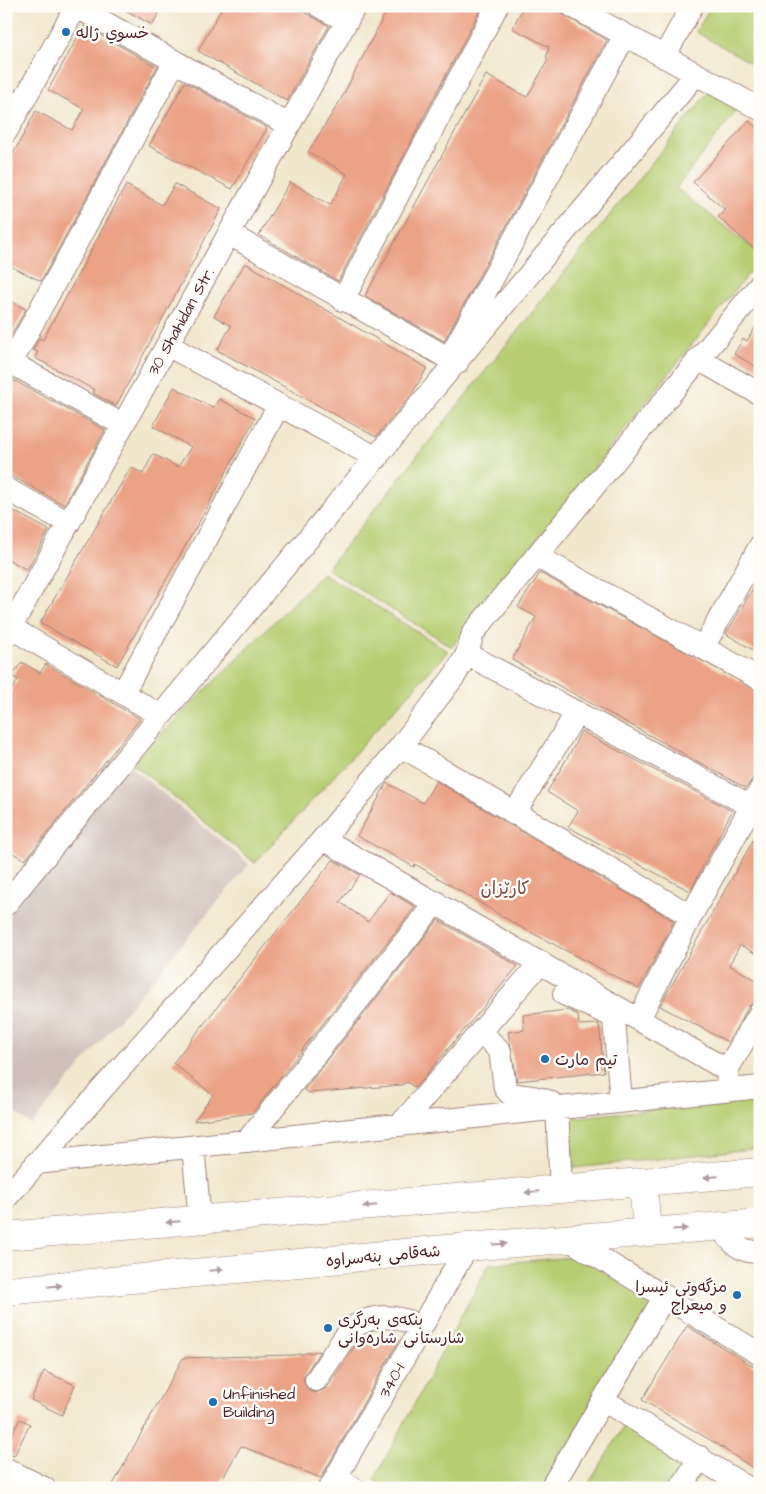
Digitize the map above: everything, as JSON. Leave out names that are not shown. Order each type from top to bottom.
[{"type":"main road","points":[[6,1236],[760,1172]]},
{"type":"main road","points":[[643,1183],[647,1232]]},
{"type":"main road","name":"شەقامی بنەسراوە","points":[[6,1291],[466,1247],[760,1223]]},
{"type":"street","points":[[319,6],[351,13]]},
{"type":"street","points":[[344,300],[497,6]]},
{"type":"street","points":[[572,6],[760,109]]},
{"type":"street","points":[[664,57],[692,6]]},
{"type":"street","points":[[6,132],[13,103],[75,7],[289,124]]},
{"type":"street","name":"30 Shahidan Str.","points":[[8,630],[351,13]]},
{"type":"street","points":[[453,362],[625,35]]},
{"type":"street","points":[[123,425],[9,362],[174,61]]},
{"type":"street","points":[[6,904],[160,715],[377,458],[453,362],[696,74]]},
{"type":"street","points":[[228,234],[453,362]]},
{"type":"street","points":[[6,1198],[323,839],[401,746],[467,654],[473,633],[760,285]]},
{"type":"street","points":[[167,345],[377,458]]},
{"type":"street","points":[[698,360],[760,394]]},
{"type":"street","points":[[123,694],[278,405]]},
{"type":"street","points":[[6,489],[69,523]]},
{"type":"street","points":[[703,648],[760,546]]},
{"type":"street","points":[[536,556],[760,680]]},
{"type":"street","points":[[8,630],[160,715]]},
{"type":"street","points":[[467,654],[577,712],[755,798],[691,916],[639,1019]]},
{"type":"street","points":[[514,814],[577,712]]},
{"type":"street","points":[[401,746],[514,814],[691,916]]},
{"type":"street","points":[[323,839],[639,1019],[728,1080],[760,1087]]},
{"type":"street","points":[[246,1141],[436,902]]},
{"type":"street","points":[[400,1125],[541,962]]},
{"type":"street","points":[[564,994],[610,1015],[614,1020],[621,1101]]},
{"type":"street","points":[[728,1080],[760,1013]]},
{"type":"street","points":[[482,1032],[500,1051],[505,1088],[509,1093],[549,1100],[557,1107],[561,1190]]},
{"type":"street","points":[[36,1163],[621,1101],[728,1080]]},
{"type":"street","points":[[193,1147],[200,1220]]},
{"type":"street","points":[[720,1226],[730,1241],[744,1251],[760,1252]]},
{"type":"street","points":[[568,1239],[760,1354]]},
{"type":"street","name":"340-1","points":[[340,1484],[421,1327],[466,1247]]},
{"type":"street","points":[[551,1488],[665,1296]]},
{"type":"street","points":[[316,1380],[354,1327],[385,1317],[403,1318],[421,1327]]},
{"type":"street","points":[[603,1400],[700,1457],[748,1488]]},
{"type":"street","points":[[680,1488],[700,1457]]},
{"type":"street","points":[[6,1469],[32,1485]]},
{"type":"shaded area","points":[[126,763],[249,864],[31,1125],[6,1105],[6,910]]},
{"type":"green space","points":[[711,6],[760,6],[760,68],[696,32]]},
{"type":"green space","points":[[710,90],[736,111],[676,188],[760,254],[760,259],[452,647],[327,569]]},
{"type":"green space","points":[[323,573],[448,651],[255,863],[132,763]]},
{"type":"green space","points":[[760,1098],[760,1148],[574,1168],[569,1118]]},
{"type":"green space","points":[[586,1256],[666,1303],[555,1488],[387,1488],[374,1480],[489,1264]]},
{"type":"green space","points":[[626,1423],[704,1467],[691,1488],[586,1488]]},
{"type":"building","points":[[118,6],[163,6],[152,25]]},
{"type":"building","points":[[223,6],[293,6],[329,26],[287,101],[198,51]]},
{"type":"building","points":[[389,6],[482,6],[338,281],[259,235],[290,182],[330,205],[336,195],[347,174],[308,152],[340,101]]},
{"type":"building","points":[[524,6],[548,6],[607,40],[444,341],[365,296],[486,75],[527,97],[548,60],[546,59],[549,47],[512,28]]},
{"type":"building","points":[[84,26],[157,67],[41,281],[6,264],[6,167],[36,111],[72,130],[84,109],[48,90]]},
{"type":"building","points":[[185,82],[267,128],[232,189],[149,146]]},
{"type":"building","points":[[749,121],[760,131],[760,254],[718,217],[725,210],[693,182]]},
{"type":"building","points":[[175,184],[221,209],[116,406],[93,393],[95,390],[35,358],[38,352],[33,350],[40,338],[43,340],[126,185],[162,205]]},
{"type":"building","points":[[245,263],[427,368],[412,394],[376,437],[217,350],[231,326],[214,316]]},
{"type":"building","points":[[6,299],[26,309],[10,337],[6,335]]},
{"type":"building","points":[[760,319],[760,369],[734,354],[743,339],[747,341]]},
{"type":"building","points":[[6,376],[105,430],[64,505],[6,473]]},
{"type":"building","points":[[174,387],[213,408],[219,399],[255,418],[207,508],[117,666],[40,623],[131,467],[143,474],[153,454],[178,467],[191,447],[153,426]]},
{"type":"building","points":[[6,507],[49,530],[27,570],[6,558]]},
{"type":"building","points":[[540,573],[760,692],[760,768],[746,788],[512,660],[536,617],[518,607]]},
{"type":"building","points":[[760,577],[760,654],[726,634]]},
{"type":"building","points":[[22,662],[40,673],[46,664],[140,719],[25,860],[6,849],[6,699],[18,680],[12,676]]},
{"type":"building","points":[[581,731],[732,811],[690,891],[568,827],[578,811],[547,792]]},
{"type":"building","points":[[436,781],[674,921],[639,989],[517,925],[415,864],[414,867],[357,836],[387,783],[423,803]]},
{"type":"building","points":[[760,828],[760,956],[740,945],[729,965],[760,982],[760,1000],[749,1006],[728,1042],[660,1006]]},
{"type":"building","points":[[333,860],[360,875],[340,902],[368,922],[390,892],[415,907],[252,1113],[194,1121],[213,1095],[173,1063]]},
{"type":"building","points":[[438,920],[518,966],[415,1088],[407,1082],[402,1085],[309,1093],[304,1090]]},
{"type":"building","points":[[568,1010],[578,1015],[579,1025],[599,1024],[604,1072],[517,1081],[508,1032],[524,1030],[523,1015]]},
{"type":"building","points":[[687,1326],[760,1370],[760,1473],[717,1444],[642,1400]]},
{"type":"building","points":[[399,1340],[321,1478],[241,1446],[217,1488],[111,1488],[183,1358],[294,1355],[320,1351],[303,1378],[308,1390],[315,1393],[327,1388],[355,1346]]},
{"type":"building","points":[[44,1371],[75,1385],[62,1415],[31,1400]]},
{"type":"building","points":[[20,1419],[30,1424],[14,1456],[6,1453],[6,1446]]},
{"type":"place","name":"خسوي ژاله","points":[[66,32]]},
{"type":"place","name":"تيم مارت","points":[[545,1059]]},
{"type":"place","name":"مزگەوتی ئیسرا و میعراج","points":[[737,1295]]},
{"type":"place","name":"بنكەی بەرگری شارستانی شارەوانی","points":[[328,1328]]},
{"type":"place","name":"Unfinished Building","points":[[213,1402]]},
{"type":"district","name":"کارێزان","points":[[505,888]]}]
